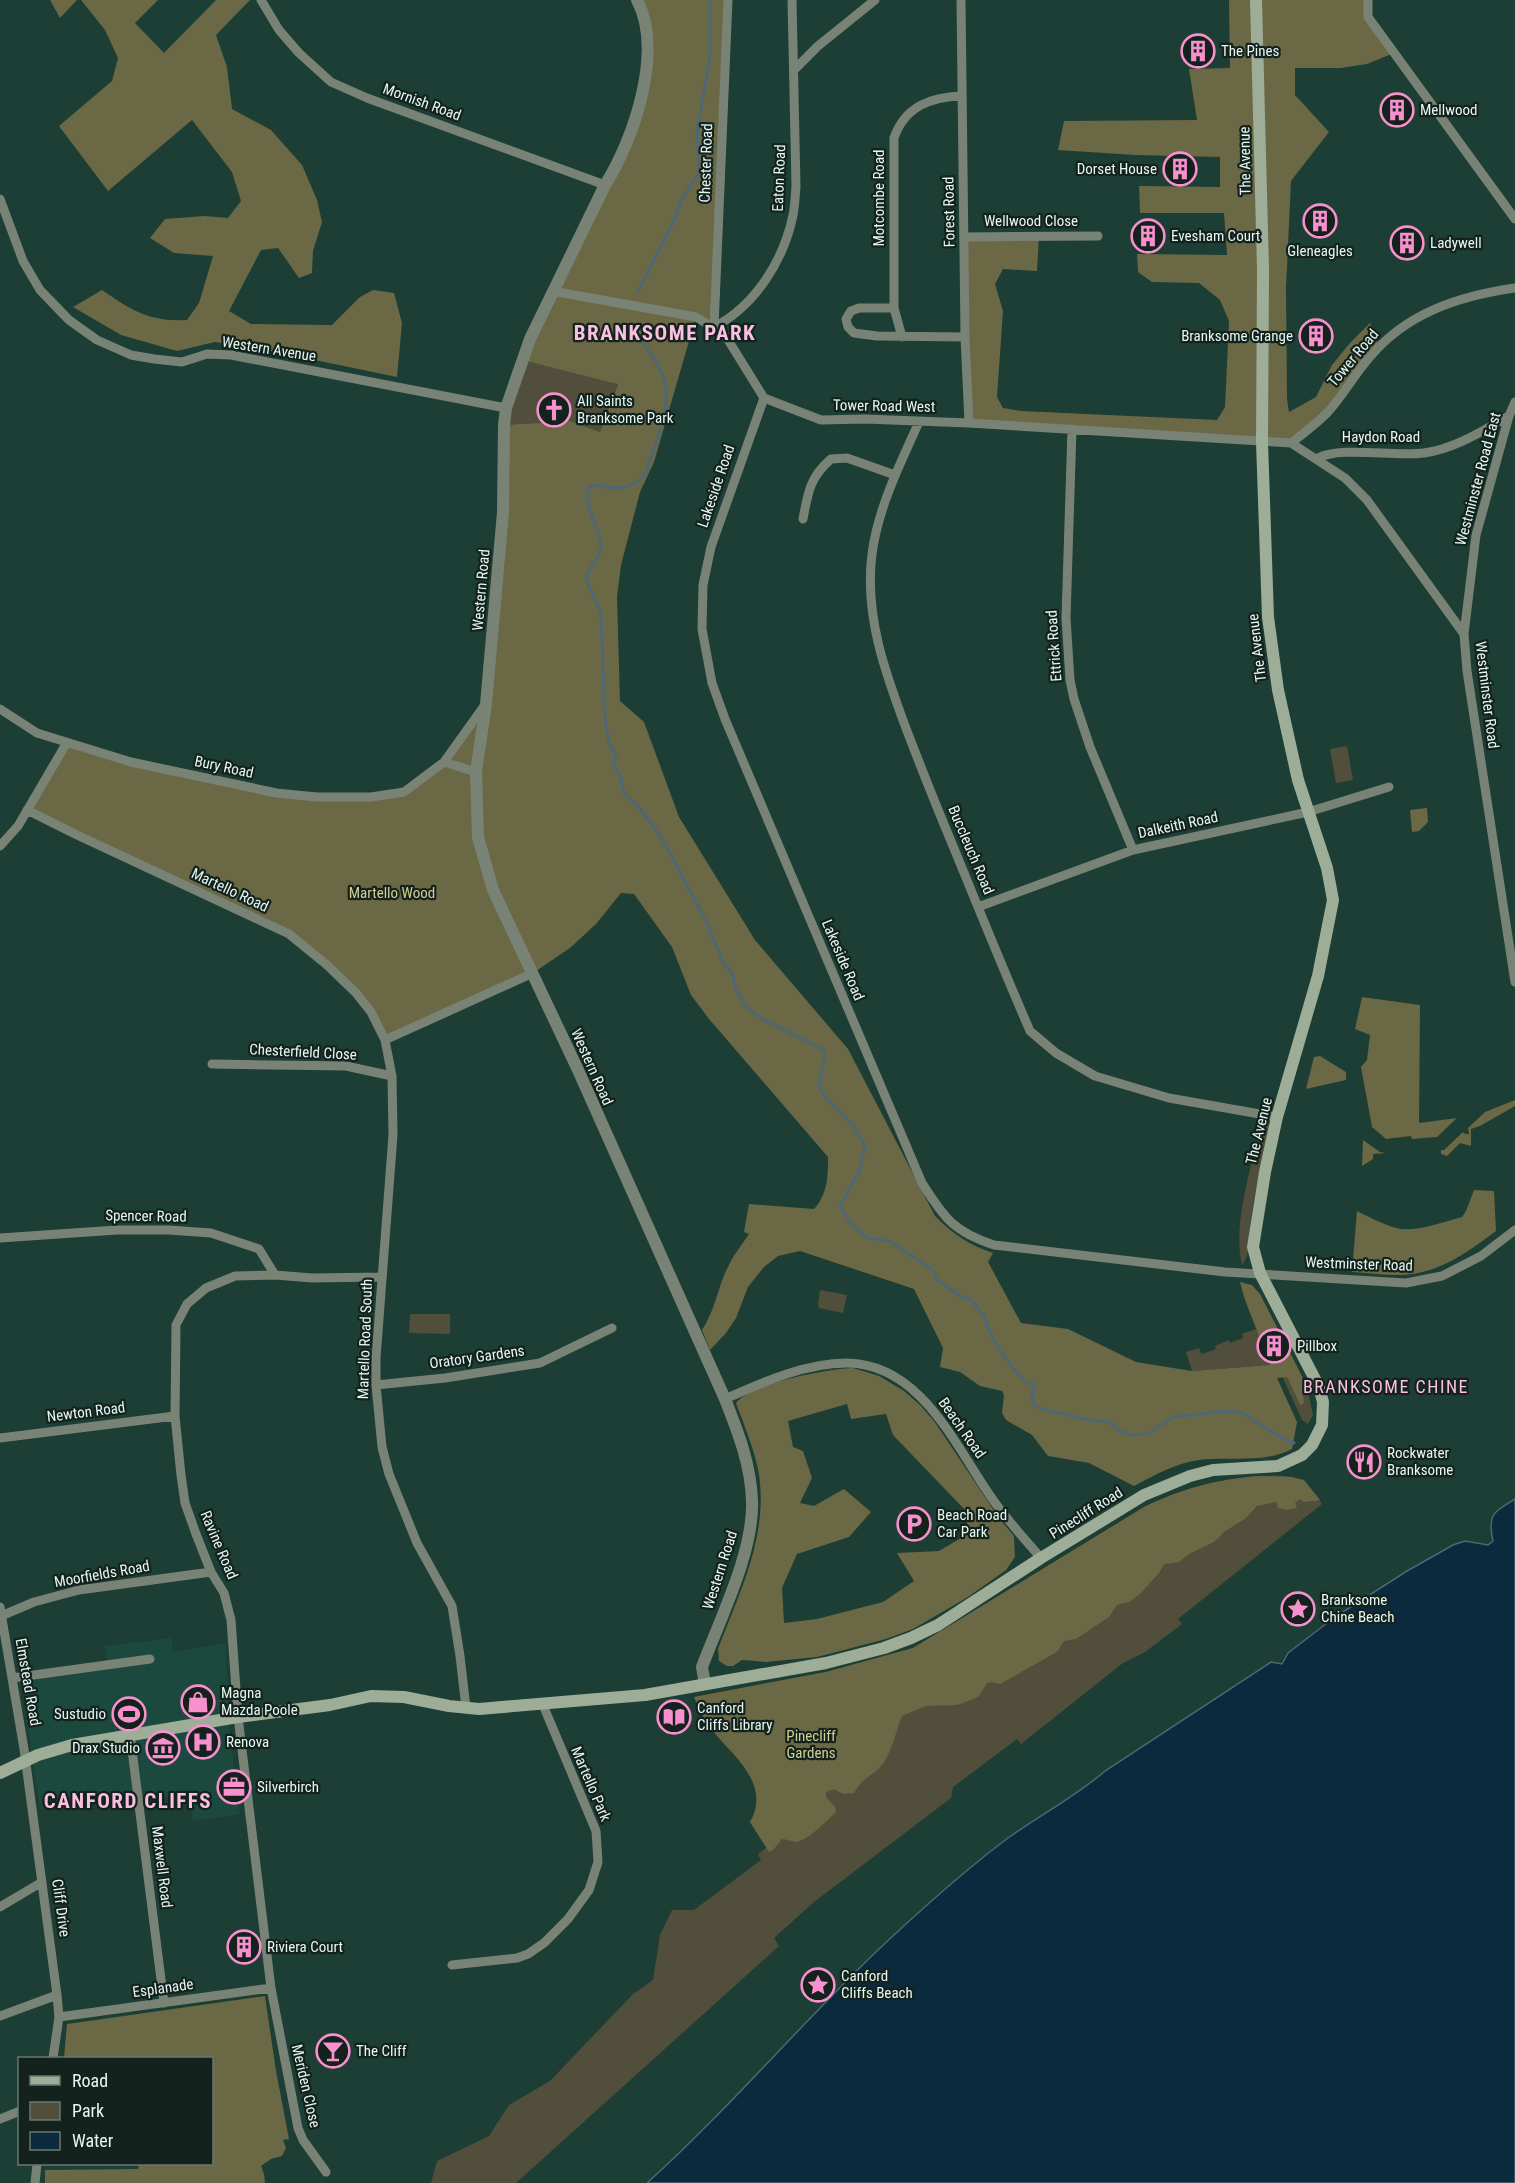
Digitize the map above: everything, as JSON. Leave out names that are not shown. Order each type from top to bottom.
[{"type":"main road","name":"The Avenue","points":[[1256,0],[1263,269],[1262,442],[1268,617],[1278,690],[1298,780],[1327,868],[1333,900],[1318,976],[1277,1117],[1264,1172],[1254,1235],[1254,1257],[1260,1274]]},
{"type":"main road","name":"Pinecliff Road","points":[[705,1684],[826,1663],[884,1648],[911,1638],[938,1625],[1115,1511],[1169,1483],[1213,1470],[1278,1466],[1302,1455],[1311,1445],[1322,1425],[1324,1412],[1319,1387],[1260,1274]]},
{"type":"main road","points":[[0,1773],[72,1745],[387,1695],[466,1708],[543,1705],[656,1694],[705,1684]]},
{"type":"street","name":"Mornish Road","points":[[261,0],[279,30],[331,82],[367,98],[605,185]]},
{"type":"street","name":"Western Road","points":[[637,0],[647,27],[648,50],[638,109],[629,138],[617,166],[605,185],[552,291],[522,360],[506,408],[503,512],[486,704],[476,772],[478,837],[493,890],[725,1399],[742,1443],[752,1503],[748,1545],[702,1667],[705,1684]]},
{"type":"street","name":"Chester Road","points":[[714,327],[728,0]]},
{"type":"street","name":"Eaton Road","points":[[714,327],[729,320],[756,294],[780,256],[794,214],[796,187],[792,0]]},
{"type":"street","points":[[794,70],[818,46],[876,0]]},
{"type":"street","name":"Forest Road","points":[[961,0],[965,337],[969,423]]},
{"type":"street","points":[[1368,0],[1368,16],[1515,219]]},
{"type":"street","name":"Motcombe Road","points":[[902,337],[894,308],[894,138],[903,119],[923,102],[944,96],[962,96]]},
{"type":"street","name":"Western Avenue","points":[[0,199],[23,261],[40,290],[69,320],[97,340],[130,355],[182,362],[207,354],[231,355],[506,408]]},
{"type":"street","name":"Wellwood Close","points":[[964,237],[1098,236]]},
{"type":"street","name":"Tower Road","points":[[1291,442],[1309,430],[1328,412],[1370,357],[1398,329],[1426,311],[1463,297],[1515,288]]},
{"type":"street","points":[[552,291],[696,317],[725,335],[764,398]]},
{"type":"street","points":[[894,308],[859,308],[851,311],[846,319],[848,327],[854,333],[877,336],[965,337]]},
{"type":"street","name":"Tower Road West","points":[[764,398],[821,420],[865,419],[969,423],[1262,442]]},
{"type":"street","name":"Lakeside Road","points":[[764,398],[711,547],[702,585],[702,629],[712,682],[725,719],[922,1183],[941,1212],[959,1230],[975,1239],[994,1245],[1133,1263],[1260,1274]]},
{"type":"street","name":"Westminster Road East","points":[[1464,634],[1476,535],[1509,416],[1515,402]]},
{"type":"street","name":"Haydon Road","points":[[1318,458],[1328,453],[1424,453],[1453,446],[1509,416]]},
{"type":"street","name":"Buccleuch Road","points":[[919,422],[895,475],[880,520],[872,555],[875,630],[885,671],[929,789],[1030,1031],[1056,1053],[1095,1076],[1169,1098],[1277,1117]]},
{"type":"street","name":"Ettrick Road","points":[[1072,429],[1066,618],[1070,680],[1090,747],[1133,850]]},
{"type":"street","points":[[1262,442],[1291,442]]},
{"type":"street","name":"Westminster Road","points":[[1291,442],[1346,478],[1368,500],[1464,634],[1467,671],[1515,982]]},
{"type":"street","points":[[803,519],[808,493],[818,470],[831,459],[847,458],[895,475]]},
{"type":"street","name":"Bury Road","points":[[0,709],[37,733],[66,744],[131,762],[276,793],[317,797],[371,797],[404,792],[444,762],[486,704]]},
{"type":"street","points":[[0,846],[18,826],[66,744]]},
{"type":"street","points":[[444,762],[476,772]]},
{"type":"street","name":"Dalkeith Road","points":[[978,907],[1133,850],[1308,812],[1389,786]]},
{"type":"street","name":"Martello Road","points":[[27,810],[289,934],[327,965],[356,993],[371,1012],[385,1040],[392,1076],[393,1136]]},
{"type":"street","points":[[385,1040],[533,974]]},
{"type":"street","name":"Chesterfield Close","points":[[212,1064],[346,1066],[392,1076]]},
{"type":"street","name":"Martello Road South","points":[[393,1136],[381,1277],[376,1385],[382,1447],[389,1474],[417,1543],[452,1606],[466,1708]]},
{"type":"street","name":"Spencer Road","points":[[0,1238],[117,1230],[211,1233],[259,1249],[275,1275]]},
{"type":"street","name":"Westminster Road","points":[[1260,1274],[1390,1283],[1423,1281],[1442,1276],[1481,1256],[1515,1230]]},
{"type":"street","name":"Ravine Road","points":[[273,2000],[238,1717],[231,1620],[224,1593],[212,1572],[185,1503],[175,1416],[176,1325],[187,1304],[206,1288],[235,1276],[381,1277]]},
{"type":"street","name":"Oratory Gardens","points":[[376,1385],[445,1378],[540,1363],[612,1328]]},
{"type":"street","name":"Beach Road","points":[[725,1399],[770,1379],[815,1367],[848,1363],[876,1369],[898,1379],[922,1398],[937,1414],[1001,1511],[1041,1558]]},
{"type":"street","name":"Newton Road","points":[[0,1438],[175,1416]]},
{"type":"street","name":"Moorfields Road","points":[[1,1616],[34,1602],[79,1590],[212,1572]]},
{"type":"street","name":"Elmstead Road","points":[[1,1616],[26,1761]]},
{"type":"street","points":[[12,1678],[150,1659]]},
{"type":"street","name":"Martello Park","points":[[452,1965],[517,1958],[528,1954],[544,1943],[568,1919],[585,1897],[592,1883],[598,1862],[596,1831],[543,1705]]},
{"type":"street","name":"Maxwell Road","points":[[130,1734],[164,2003]]},
{"type":"street","name":"Cliff Drive","points":[[26,1761],[59,2016],[53,2057]]},
{"type":"street","points":[[0,1907],[42,1882]]},
{"type":"street","name":"Esplanade","points":[[59,2016],[271,1989]]},
{"type":"street","points":[[0,2016],[57,1995]]},
{"type":"street","name":"Meriden Close","points":[[273,2000],[298,2128],[303,2140],[326,2172]]},
{"type":"street","points":[[0,2120],[18,2112]]},
{"type":"street","points":[[35,2183],[37,2165]]},
{"type":"shaded area","points":[[171,1638],[173,1652],[226,1643],[229,1724],[240,1814],[193,1821],[189,1794],[96,1807],[94,1802],[40,1809],[21,1681],[108,1668],[105,1646]]},
{"type":"green space","points":[[50,0],[77,0],[60,18]]},
{"type":"green space","points":[[81,0],[158,0],[135,23],[164,53],[216,0],[250,0],[216,35],[227,67],[232,109],[271,130],[302,165],[317,200],[322,222],[313,251],[312,273],[299,278],[278,248],[261,250],[229,311],[251,324],[332,325],[360,297],[373,290],[394,293],[402,323],[397,377],[215,342],[177,351],[121,335],[73,307],[102,290],[151,317],[187,320],[199,303],[213,256],[174,253],[150,238],[165,219],[204,216],[228,218],[241,201],[232,172],[192,120],[108,191],[59,126],[112,81],[118,58],[105,30]]},
{"type":"green space","name":"Martello Wood","points":[[637,0],[728,0],[714,327],[696,317],[654,462],[640,492],[621,565],[617,597],[620,701],[644,722],[679,817],[755,940],[848,1049],[935,1216],[962,1238],[993,1253],[988,1262],[1021,1323],[1068,1329],[1136,1362],[1192,1371],[1270,1365],[1240,1282],[1252,1285],[1260,1294],[1307,1386],[1303,1395],[1304,1403],[1300,1405],[1287,1377],[1277,1378],[1297,1422],[1292,1449],[1281,1454],[1258,1458],[1199,1460],[1166,1470],[1134,1486],[1089,1463],[1048,1456],[1032,1435],[1006,1420],[1002,1413],[1004,1395],[1002,1391],[980,1386],[960,1372],[940,1367],[943,1348],[914,1289],[800,1251],[778,1256],[764,1267],[748,1287],[736,1318],[710,1350],[702,1330],[730,1263],[749,1234],[744,1232],[749,1204],[814,1209],[825,1191],[828,1157],[691,995],[672,947],[634,894],[621,893],[596,924],[570,948],[533,973],[385,1040],[371,1012],[289,934],[27,810],[66,744],[317,797],[404,792],[444,762],[486,704],[504,425],[570,421],[600,432],[618,384],[522,360],[617,166],[648,50]]},
{"type":"green space","points":[[1229,0],[1368,0],[1368,17],[1394,53],[1367,64],[1341,68],[1295,68],[1295,95],[1329,132],[1291,181],[1286,288],[1289,412],[1316,397],[1332,365],[1370,323],[1379,348],[1328,412],[1291,443],[969,423],[964,237],[1039,236],[1037,271],[1003,269],[995,284],[1003,311],[997,397],[1003,408],[1021,411],[1217,420],[1225,407],[1229,321],[1220,300],[1199,283],[1152,282],[1138,272],[1137,254],[1227,255],[1224,213],[1140,213],[1139,186],[1220,187],[1220,157],[1058,150],[1064,121],[1197,120],[1189,69],[1230,68]]},
{"type":"green space","points":[[522,360],[618,383],[600,432],[570,421],[504,425]]},
{"type":"green space","points":[[1347,746],[1353,780],[1336,783],[1330,749]]},
{"type":"green space","points":[[1427,808],[1428,822],[1419,831],[1412,832],[1410,810]]},
{"type":"green space","points":[[1362,997],[1420,1005],[1419,1123],[1457,1118],[1437,1137],[1412,1139],[1411,1136],[1386,1139],[1372,1127],[1361,1067],[1367,1060],[1370,1035],[1355,1029]]},
{"type":"green space","points":[[1320,1056],[1346,1072],[1346,1080],[1306,1089],[1314,1057]]},
{"type":"green space","points":[[1515,1100],[1515,1106],[1471,1129],[1471,1146],[1460,1143],[1447,1156],[1441,1154],[1441,1150],[1444,1150],[1463,1132],[1469,1134],[1468,1128],[1485,1112]]},
{"type":"green space","points":[[1268,1122],[1270,1126],[1253,1206],[1247,1254],[1242,1265],[1239,1232],[1244,1195],[1261,1125]]},
{"type":"green space","points":[[1363,1140],[1380,1152],[1386,1153],[1373,1154],[1373,1159],[1362,1166]]},
{"type":"green space","points":[[1474,1190],[1494,1191],[1496,1231],[1467,1252],[1436,1268],[1413,1274],[1352,1272],[1357,1211],[1395,1228],[1423,1227],[1462,1217]]},
{"type":"green space","points":[[820,1290],[847,1295],[843,1313],[819,1308]]},
{"type":"green space","points":[[410,1314],[450,1314],[450,1334],[409,1333]]},
{"type":"green space","points":[[1256,1329],[1271,1365],[1192,1371],[1186,1352],[1199,1348],[1202,1354],[1216,1349],[1215,1346],[1229,1340],[1230,1343],[1243,1338],[1242,1334]]},
{"type":"green space","points":[[853,1368],[879,1376],[904,1391],[920,1405],[934,1421],[999,1518],[1014,1536],[1015,1557],[1006,1570],[968,1597],[913,1629],[886,1639],[817,1657],[766,1662],[742,1660],[733,1666],[727,1666],[719,1661],[718,1649],[751,1561],[760,1516],[761,1493],[758,1469],[736,1403],[744,1396],[773,1383]],"holes":[[[847,1404],[851,1419],[886,1414],[893,1435],[968,1513],[966,1535],[939,1551],[897,1553],[914,1581],[883,1602],[817,1619],[784,1623],[782,1588],[797,1554],[849,1537],[871,1512],[844,1489],[814,1506],[800,1503],[812,1478],[803,1451],[793,1447],[788,1421]]]},
{"type":"green space","points":[[1282,1376],[1287,1377],[1300,1405],[1307,1386],[1313,1415],[1308,1424],[1302,1420]]},
{"type":"green space","points":[[1258,1476],[1288,1476],[1302,1481],[1322,1504],[1178,1619],[1182,1624],[1145,1652],[1123,1663],[1021,1744],[1017,1739],[953,1787],[951,1798],[814,1902],[774,1938],[779,1946],[516,2183],[431,2183],[437,2161],[489,2136],[509,2105],[550,2081],[633,1994],[653,1980],[660,1935],[672,1910],[694,1910],[761,1860],[758,1854],[767,1847],[750,1822],[756,1808],[753,1783],[739,1761],[712,1730],[694,1697],[826,1672],[913,1648],[1144,1507],[1200,1486]]},
{"type":"green space","name":"Pinecliff Gardens","points":[[1258,1476],[1291,1477],[1304,1480],[1320,1500],[1304,1502],[1300,1499],[1295,1503],[1297,1508],[1288,1510],[1278,1508],[1275,1502],[1257,1506],[1246,1518],[1224,1532],[1214,1542],[1189,1554],[1179,1562],[1164,1564],[1140,1594],[1129,1602],[1117,1605],[1109,1617],[1076,1639],[1064,1641],[1057,1652],[1000,1684],[987,1683],[979,1696],[971,1700],[957,1705],[926,1706],[902,1716],[890,1751],[881,1767],[854,1793],[843,1794],[834,1789],[826,1792],[826,1797],[835,1807],[836,1812],[801,1841],[782,1839],[769,1852],[750,1822],[756,1808],[753,1783],[739,1761],[709,1726],[694,1697],[826,1672],[913,1648],[1144,1507],[1200,1486]]},
{"type":"green space","points":[[265,1996],[289,2139],[283,2140],[286,2148],[282,2156],[271,2159],[261,2166],[265,2183],[45,2183],[45,2170],[138,2169],[139,2165],[213,2165],[213,2057],[64,2057],[67,2024]]},
{"type":"water","points":[[1515,1499],[1515,2183],[647,2183],[681,2152],[873,1954],[969,1868],[1105,1771],[1271,1662],[1282,1664],[1288,1653],[1335,1617],[1407,1571],[1453,1545],[1465,1541],[1488,1545],[1493,1541],[1491,1525],[1494,1515]]},
{"type":"waterway","points":[[638,291],[674,221],[681,200],[699,173],[697,131],[710,57],[710,0]]},
{"type":"waterway","points":[[633,331],[656,362],[663,376],[666,406],[661,429],[642,477],[635,483],[622,487],[592,486],[588,488],[587,496],[601,547],[599,556],[588,572],[587,581],[601,616],[605,720],[609,744],[616,755],[613,765],[620,775],[624,793],[642,811],[659,834],[677,866],[708,925],[722,960],[733,975],[735,988],[746,1006],[759,1017],[822,1049],[825,1054],[819,1085],[822,1093],[854,1127],[865,1146],[859,1172],[840,1206],[850,1222],[867,1238],[889,1241],[933,1270],[936,1279],[960,1296],[970,1299],[984,1316],[1002,1354],[1026,1382],[1033,1383],[1032,1401],[1035,1406],[1094,1421],[1108,1421],[1130,1435],[1148,1434],[1173,1417],[1226,1411],[1242,1413],[1294,1443]]},
{"type":"place","name":"The Pines","points":[[1198,51]]},
{"type":"place","name":"Mellwood","points":[[1397,110]]},
{"type":"place","name":"Dorset House","points":[[1180,169]]},
{"type":"place","name":"Gleneagles","points":[[1320,221]]},
{"type":"place","name":"Evesham Court","points":[[1148,236]]},
{"type":"place","name":"Ladywell","points":[[1407,243]]},
{"type":"place","name":"Branksome Grange","points":[[1316,336]]},
{"type":"place","name":"All Saints Branksome Park","points":[[554,410]]},
{"type":"place","name":"Pillbox","points":[[1274,1346]]},
{"type":"place","name":"Rockwater Branksome","points":[[1364,1462]]},
{"type":"place","name":"Beach Road Car Park","points":[[914,1524]]},
{"type":"place","name":"Branksome Chine Beach","points":[[1298,1609]]},
{"type":"place","name":"Magna Mazda Poole","points":[[198,1702]]},
{"type":"place","name":"Sustudio","points":[[129,1714]]},
{"type":"place","name":"Canford Cliffs Library","points":[[674,1717]]},
{"type":"place","name":"Renova","points":[[203,1742]]},
{"type":"place","name":"Drax Studio","points":[[163,1748]]},
{"type":"place","name":"Silverbirch","points":[[234,1787]]},
{"type":"place","name":"Riviera Court","points":[[244,1947]]},
{"type":"place","name":"Canford Cliffs Beach","points":[[818,1985]]},
{"type":"place","name":"The Cliff","points":[[333,2051]]},
{"type":"district","name":"BRANKSOME PARK","points":[[665,333]]},
{"type":"district","name":"BRANKSOME CHINE","points":[[1386,1386]]},
{"type":"district","name":"CANFORD CLIFFS","points":[[128,1801]]}]
